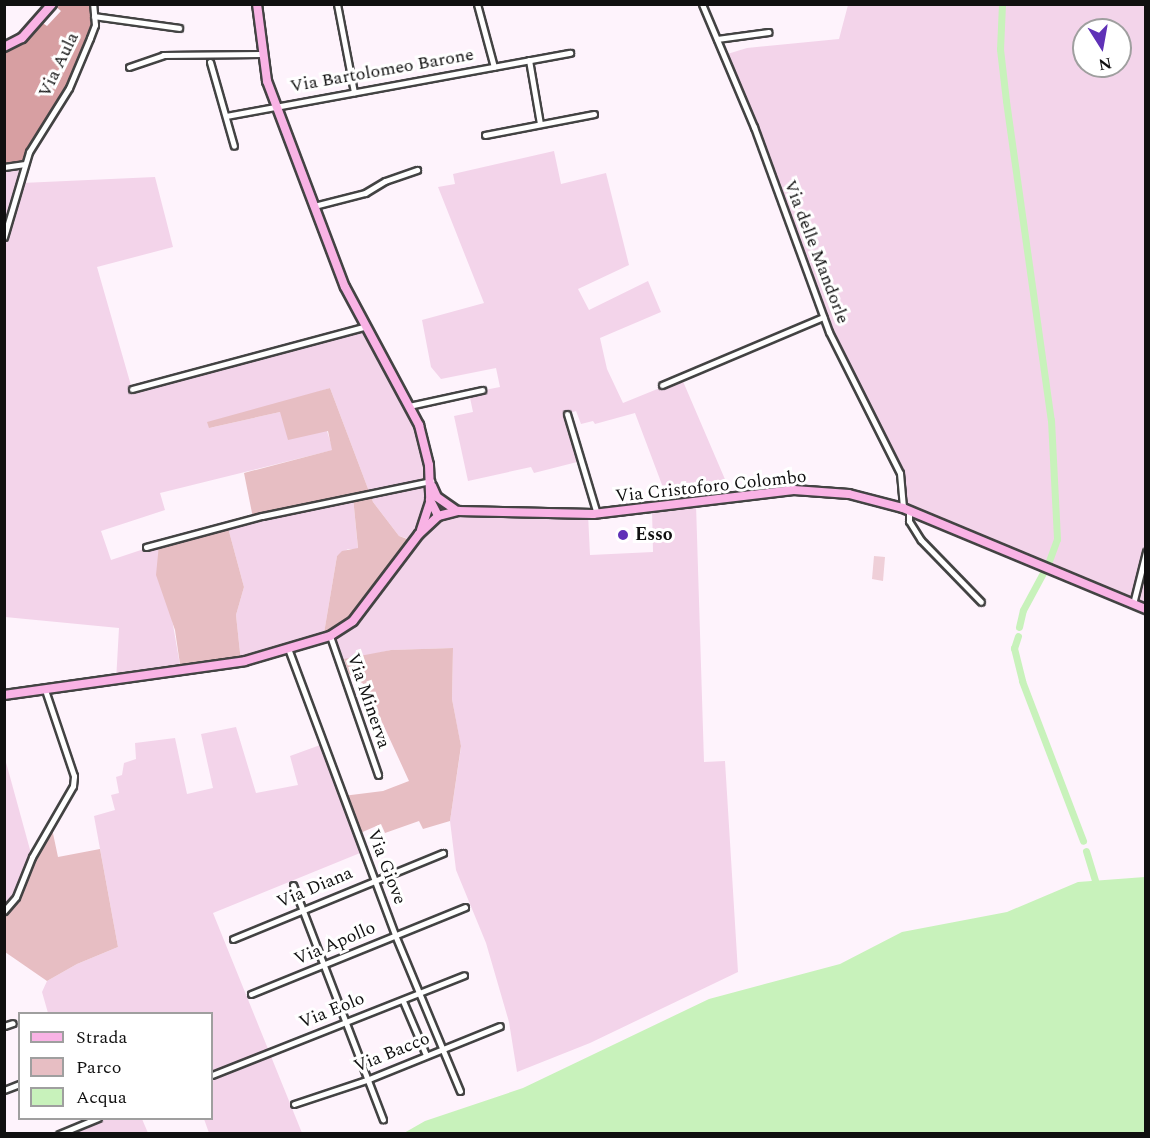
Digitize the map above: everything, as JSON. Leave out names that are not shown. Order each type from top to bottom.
[{"type":"main road","points":[[4,695],[245,661],[289,651],[330,636],[353,621],[419,534],[438,516],[426,446],[409,406],[363,327],[276,104],[261,54],[257,4]]},
{"type":"main road","points":[[4,47],[22,38],[48,7]]},
{"type":"main road","name":"Via Cristoforo Colombo","points":[[438,516],[458,511],[597,514],[794,490],[849,494],[906,509],[1146,609]]},
{"type":"main road","points":[[434,499],[458,511]]},
{"type":"main road","points":[[419,534],[434,499]]},
{"type":"street","name":"Via Aula","points":[[4,237],[25,164],[41,131],[69,88],[95,25],[93,4]]},
{"type":"street","points":[[337,4],[354,92]]},
{"type":"street","points":[[477,4],[494,67]]},
{"type":"street","name":"Via delle Mandorle","points":[[702,4],[754,127],[823,317],[848,376],[900,473],[909,521],[921,540],[981,602]]},
{"type":"street","points":[[94,16],[179,28]]},
{"type":"street","points":[[717,39],[769,32]]},
{"type":"street","name":"Via Bartolomeo Barone","points":[[226,116],[276,104],[570,52]]},
{"type":"street","points":[[129,67],[163,55],[261,54]]},
{"type":"street","points":[[529,60],[540,124]]},
{"type":"street","points":[[210,62],[234,146]]},
{"type":"street","points":[[485,135],[594,114]]},
{"type":"street","points":[[4,167],[25,164]]},
{"type":"street","points":[[314,206],[366,193],[385,181],[417,170]]},
{"type":"street","points":[[662,385],[823,317]]},
{"type":"street","points":[[132,389],[363,327]]},
{"type":"street","points":[[409,406],[482,390]]},
{"type":"street","points":[[567,414],[597,514]]},
{"type":"street","points":[[146,547],[261,516],[431,483]]},
{"type":"street","points":[[1133,604],[1146,552]]},
{"type":"street","name":"Via Minerva","points":[[330,636],[378,775]]},
{"type":"street","name":"Via Giove","points":[[289,651],[395,935],[460,1091]]},
{"type":"street","points":[[4,911],[16,897],[32,857],[73,786],[74,776],[45,690]]},
{"type":"street","name":"Via Diana","points":[[233,939],[443,853]]},
{"type":"street","points":[[293,885],[383,1119]]},
{"type":"street","name":"Via Apollo","points":[[251,994],[465,907]]},
{"type":"street","name":"Via Eolo","points":[[213,1075],[345,1020],[420,995],[464,975]]},
{"type":"street","points":[[403,1000],[426,1055]]},
{"type":"street","points":[[4,1026],[13,1023]]},
{"type":"street","name":"Via Bacco","points":[[294,1104],[369,1079],[500,1026]]},
{"type":"street","points":[[59,1134],[95,1120]]},
{"type":"shaded area","points":[[54,5],[93,5],[95,25],[69,88],[41,131],[25,164],[5,167],[5,47],[12,46],[38,20],[47,26],[61,11]]},
{"type":"shaded area","points":[[848,5],[1145,5],[1145,609],[903,508],[900,473],[829,332],[724,55],[747,48],[839,39]]},
{"type":"shaded area","points":[[554,151],[561,184],[606,173],[629,265],[578,289],[589,310],[648,281],[661,312],[600,338],[607,369],[623,403],[682,379],[733,498],[696,504],[704,762],[725,761],[738,972],[590,1043],[517,1072],[509,1022],[486,943],[456,870],[450,821],[461,747],[452,699],[453,648],[391,650],[339,662],[330,636],[413,540],[399,536],[373,502],[330,388],[209,428],[280,412],[327,431],[333,450],[160,493],[165,510],[101,531],[111,560],[159,544],[181,671],[116,681],[119,628],[5,617],[5,167],[25,164],[22,183],[155,177],[173,247],[97,267],[132,389],[363,327],[419,425],[432,485],[420,533],[447,513],[588,514],[590,555],[653,552],[652,509],[670,506],[635,413],[595,424],[593,421],[581,424],[576,411],[567,414],[581,461],[534,473],[531,467],[468,481],[454,416],[473,412],[469,393],[500,387],[496,368],[441,379],[431,367],[422,320],[484,303],[438,187],[455,184],[453,174]]},
{"type":"shaded area","points":[[353,497],[358,549],[348,549],[337,556],[323,639],[241,662],[236,615],[244,587],[227,524]]},
{"type":"shaded area","points":[[874,556],[885,557],[883,581],[872,579]]},
{"type":"shaded area","points":[[236,727],[256,793],[298,785],[290,756],[323,744],[365,851],[213,913],[302,1133],[209,1133],[204,1120],[213,1120],[213,1012],[48,1012],[42,992],[47,981],[77,964],[118,947],[94,816],[115,810],[111,795],[119,793],[116,777],[122,775],[124,763],[136,759],[135,743],[175,738],[187,794],[213,788],[201,734]]},
{"type":"shaded area","points":[[4,755],[32,857],[4,910]]},
{"type":"shaded area","points":[[98,1120],[142,1120],[148,1133],[62,1134]]},
{"type":"green space","points":[[330,388],[373,502],[399,536],[410,540],[353,621],[323,639],[337,556],[342,551],[358,548],[353,497],[253,518],[244,473],[332,450],[328,431],[288,440],[280,412],[209,428],[207,422]]},
{"type":"green space","points":[[227,524],[244,587],[236,615],[241,662],[181,671],[175,630],[156,575],[159,544]]},
{"type":"green space","points":[[453,648],[452,699],[461,746],[450,821],[423,829],[419,821],[385,833],[381,824],[358,834],[343,796],[383,791],[409,781],[365,685],[349,674],[344,659],[391,650]]},
{"type":"green space","points":[[51,824],[58,857],[100,849],[118,947],[77,964],[47,981],[5,952],[5,911],[16,897]]},
{"type":"water","points":[[1145,877],[1145,1133],[404,1133],[425,1121],[523,1088],[709,999],[840,964],[902,932],[1007,912],[1078,882]]},
{"type":"waterway","points":[[1002,4],[1000,49],[1006,101],[1051,420],[1057,539],[1048,564]]},
{"type":"waterway","points":[[1019,627],[1023,610],[1044,571]]},
{"type":"waterway","points":[[1018,636],[1014,648],[1022,681],[1083,841]]},
{"type":"waterway","points":[[1086,851],[1095,881]]},
{"type":"place","name":"Esso","points":[[623,535]]}]
